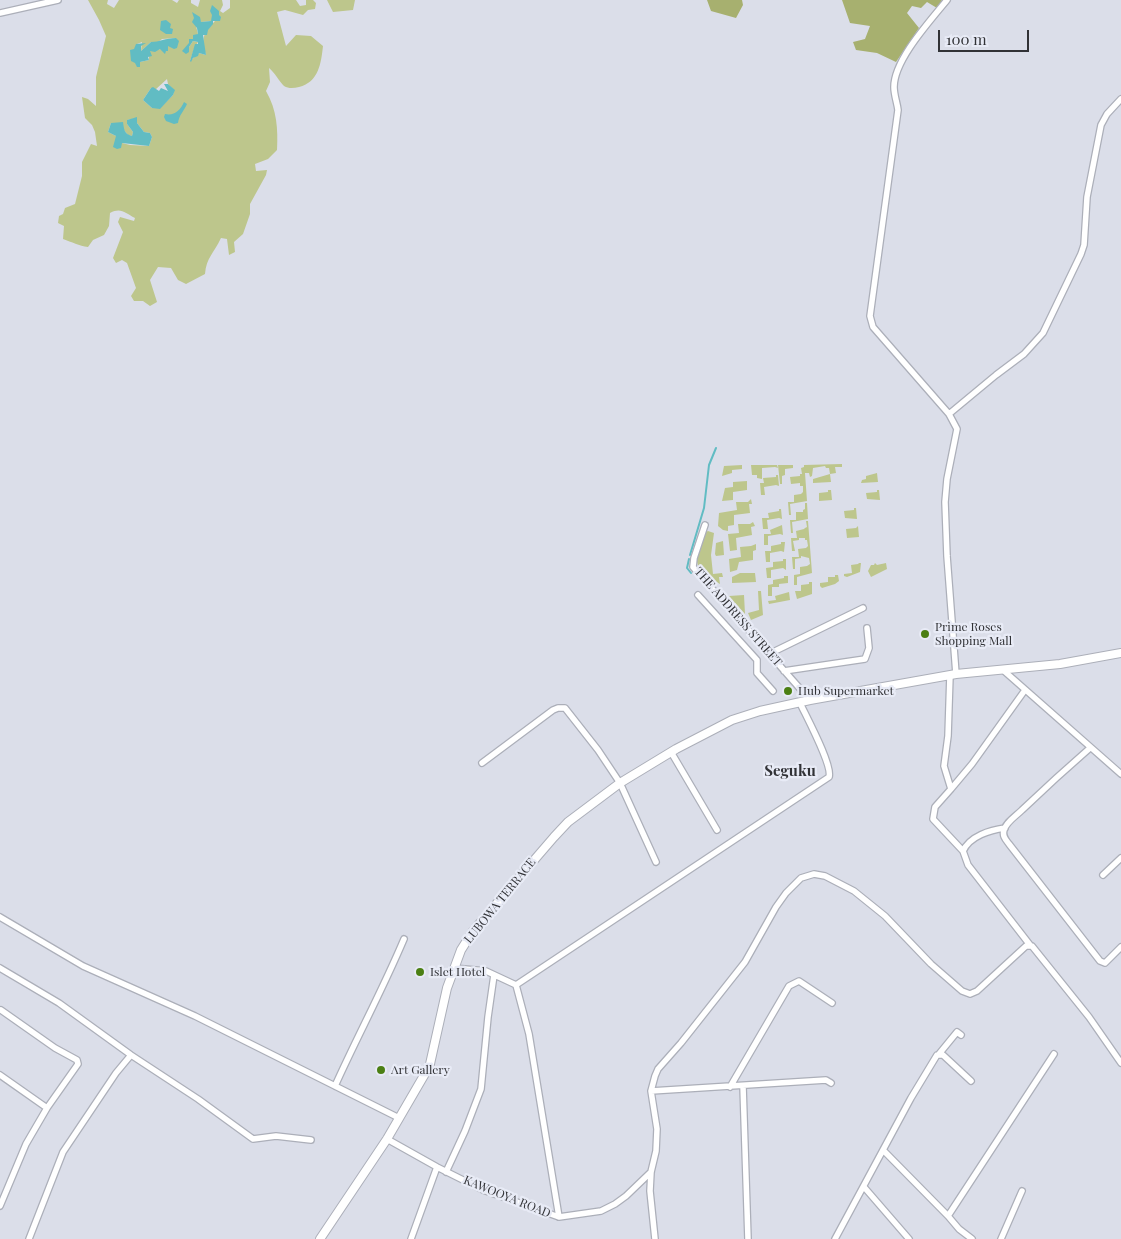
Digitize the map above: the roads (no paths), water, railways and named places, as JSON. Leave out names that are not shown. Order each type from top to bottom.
[{"type":"street","points":[[0,13],[58,0]]},
{"type":"street","points":[[947,0],[906,54],[895,78],[894,87],[898,110],[870,316],[873,327],[950,414],[957,429],[947,479],[945,502],[953,674],[944,766],[951,789]]},
{"type":"street","points":[[950,414],[1024,354],[1043,333],[1082,254],[1087,197],[1101,125],[1107,114],[1121,99]]},
{"type":"street","name":"THE ADDRESS STREET","points":[[705,525],[692,567],[810,700]]},
{"type":"street","points":[[698,595],[757,660],[757,673],[773,691]]},
{"type":"street","points":[[757,660],[768,652],[863,608]]},
{"type":"street","points":[[784,671],[865,658],[869,648],[867,628]]},
{"type":"street","name":"LUBOWA TERRACE","points":[[320,1239],[387,1139],[430,1064],[447,988],[461,950],[473,931],[554,837],[580,812],[620,783],[671,752],[732,720],[760,711],[953,674],[1060,664],[1121,653]]},
{"type":"street","points":[[1003,670],[1090,748],[1121,773]]},
{"type":"street","points":[[1025,690],[972,764],[935,807],[933,819],[963,852],[968,864],[1030,945],[1077,1002],[1121,1063]]},
{"type":"street","points":[[516,985],[829,777],[830,772],[823,753],[800,703]]},
{"type":"street","points":[[482,763],[553,710],[565,708],[598,750],[620,783],[656,862]]},
{"type":"street","points":[[1090,748],[1060,773],[1003,832],[1004,837],[1100,961],[1106,963],[1121,947]]},
{"type":"street","points":[[671,752],[717,830]]},
{"type":"street","points":[[963,852],[965,846],[976,838],[990,830],[1005,828]]},
{"type":"street","points":[[1103,875],[1121,858]]},
{"type":"street","points":[[655,1239],[650,1191],[658,1129],[651,1091],[658,1069],[745,962],[781,900],[793,885],[808,875],[814,874],[826,876],[854,891],[885,916],[931,964],[962,991],[970,994],[977,991],[1026,946],[1030,945]]},
{"type":"street","points":[[0,918],[83,966],[195,1016],[399,1118]]},
{"type":"street","points":[[334,1086],[386,981],[404,939]]},
{"type":"street","points":[[0,968],[59,1003],[253,1139],[276,1136],[311,1140]]},
{"type":"street","points":[[454,968],[486,971],[516,985],[529,1034],[559,1218]]},
{"type":"street","points":[[446,1172],[466,1132],[481,1089],[494,974]]},
{"type":"street","points":[[730,1087],[789,986],[799,982],[832,1003]]},
{"type":"street","points":[[0,1206],[26,1144],[47,1108],[78,1064],[77,1060],[55,1048],[1,1010]]},
{"type":"street","points":[[835,1239],[935,1058],[957,1032],[961,1035]]},
{"type":"street","points":[[940,1054],[956,1065],[971,1081]]},
{"type":"street","points":[[948,1216],[1054,1054]]},
{"type":"street","points":[[29,1239],[64,1152],[100,1097],[131,1055]]},
{"type":"street","points":[[0,1075],[47,1108]]},
{"type":"street","points":[[651,1091],[826,1080],[831,1083]]},
{"type":"street","points":[[743,1086],[748,1239]]},
{"type":"street","name":"KAWOOYA ROAD","points":[[387,1139],[483,1190],[559,1218],[601,1211],[620,1200],[651,1172]]},
{"type":"street","points":[[883,1150],[959,1229],[972,1239]]},
{"type":"street","points":[[411,1239],[437,1167]]},
{"type":"street","points":[[864,1187],[909,1239]]},
{"type":"street","points":[[1001,1239],[1022,1191]]},
{"type":"water","points":[[212,5],[219,11],[220,21],[213,21],[207,35],[203,35],[206,55],[199,53],[191,62],[195,44],[198,44],[198,42],[193,41],[189,47],[189,52],[186,54],[182,51],[189,43],[189,39],[193,39],[193,35],[198,34],[197,28],[192,22],[194,18],[192,12],[200,17],[201,22],[211,21],[212,15],[210,11]]},
{"type":"water","points":[[166,20],[171,24],[172,34],[166,34],[160,30],[161,21]]},
{"type":"water","points":[[176,38],[179,41],[177,48],[174,49],[168,46],[168,51],[165,54],[160,49],[155,52],[150,51],[152,56],[148,57],[149,60],[140,62],[140,67],[137,67],[131,61],[130,50],[134,49],[136,44],[146,43],[141,46],[141,51],[151,42]]},
{"type":"water","points":[[164,84],[168,84],[175,90],[173,95],[160,109],[152,108],[143,100],[153,87],[159,91],[161,88],[168,91]]},
{"type":"water","points":[[184,102],[187,104],[180,115],[178,123],[174,124],[166,121],[165,114],[176,112]]},
{"type":"water","points":[[137,117],[137,123],[144,132],[150,133],[152,137],[149,146],[122,143],[121,148],[113,147],[116,136],[108,132],[111,123],[123,122],[126,133],[132,136],[133,132],[127,124],[127,120]]},
{"type":"waterway","points":[[690,555],[704,508],[709,465],[716,448]]},
{"type":"waterway","points":[[689,559],[687,568],[691,573]]},
{"type":"place","name":"Prime Roses Shopping Mall","points":[[925,634]]},
{"type":"place","name":"Hub Supermarket","points":[[788,691]]},
{"type":"place","name":"Islet Hotel","points":[[420,972]]},
{"type":"place","name":"Art Gallery","points":[[381,1070]]},
{"type":"district","name":"Seguku","points":[[790,771]]}]
